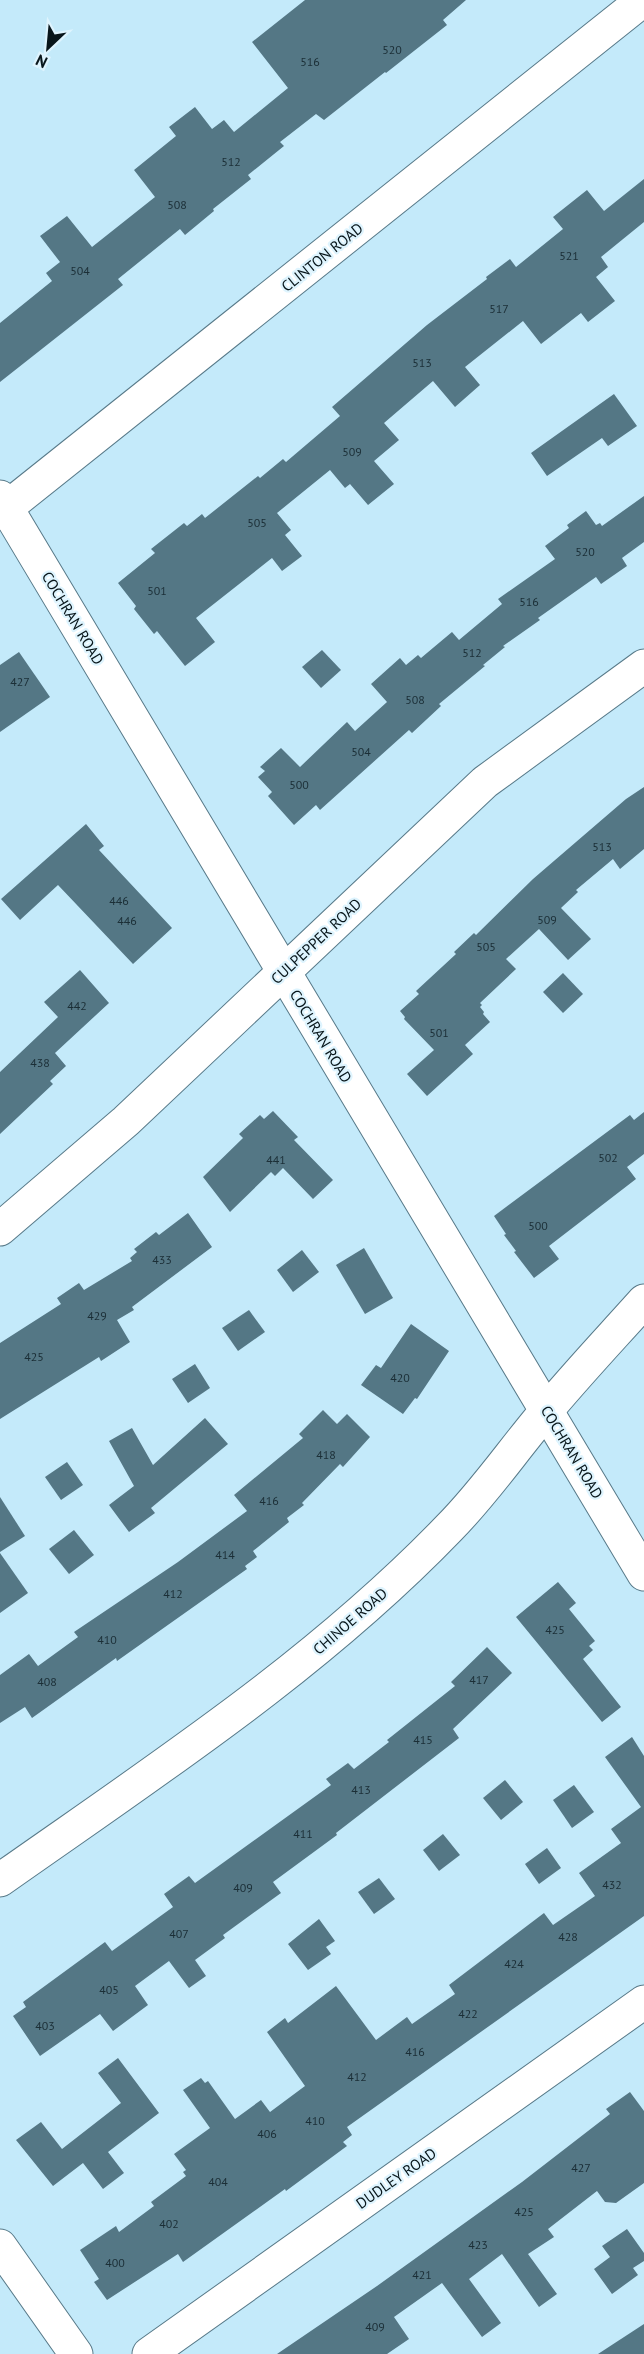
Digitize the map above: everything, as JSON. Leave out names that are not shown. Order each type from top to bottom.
[{"type":"street","name":"CLINTON ROAD","points":[[2,506],[643,0]]},
{"type":"street","name":"COCHRAN ROAD","points":[[2,506],[644,1574]]},
{"type":"street","name":"CULPEPPER ROAD","points":[[0,1229],[126,1120],[485,782],[644,666]]},
{"type":"street","name":"CHINOE ROAD","points":[[0,1880],[236,1714],[329,1640],[450,1527],[547,1410],[644,1301]]},
{"type":"street","name":"DUDLEY ROAD","points":[[149,2354],[644,2002]]},
{"type":"street","points":[[0,2246],[76,2354]]},
{"type":"building","points":[[305,0],[466,0],[443,20],[447,25],[386,73],[324,120],[316,114],[280,142],[284,146],[248,175],[251,179],[213,209],[214,211],[185,235],[180,229],[118,279],[123,285],[0,382],[0,323],[52,281],[46,273],[60,262],[40,236],[67,216],[92,247],[155,197],[134,170],[176,136],[169,127],[195,107],[212,129],[224,120],[234,132],[288,88],[252,42]]},
{"type":"building","points":[[644,179],[644,222],[601,257],[608,267],[596,277],[615,301],[588,322],[581,313],[541,344],[523,321],[465,367],[480,385],[455,407],[433,381],[384,423],[399,440],[374,461],[394,484],[368,505],[350,484],[345,488],[330,470],[277,513],[291,530],[285,535],[302,556],[282,571],[272,558],[196,618],[215,642],[185,666],[157,631],[154,634],[134,609],[136,606],[118,583],[155,553],[151,549],[184,523],[187,526],[202,514],[205,518],[258,476],[260,478],[283,459],[286,462],[340,416],[332,407],[427,325],[510,259],[516,267],[563,229],[553,217],[587,190],[604,211]]},
{"type":"building","points":[[614,394],[637,426],[608,446],[602,438],[547,476],[531,453]]},
{"type":"building","points":[[644,496],[644,542],[622,558],[627,566],[601,584],[596,577],[538,618],[540,620],[503,646],[505,647],[483,665],[485,666],[439,704],[441,706],[412,733],[409,730],[320,810],[316,805],[294,825],[268,796],[272,792],[258,777],[265,771],[260,767],[281,748],[300,767],[347,722],[355,731],[387,702],[371,684],[400,658],[406,665],[418,655],[421,658],[452,632],[459,640],[502,604],[498,599],[555,559],[545,546],[569,528],[567,525],[586,511],[596,525],[600,523],[602,526]]},
{"type":"building","points":[[322,650],[341,670],[321,688],[302,667]]},
{"type":"building","points":[[19,652],[50,697],[0,732],[0,665]]},
{"type":"building","points":[[644,787],[644,849],[620,869],[613,859],[576,890],[578,892],[561,908],[591,939],[568,960],[539,929],[506,959],[516,969],[480,1003],[483,1014],[490,1022],[465,1045],[473,1054],[427,1096],[407,1074],[434,1050],[404,1019],[400,1011],[419,994],[416,991],[456,954],[454,952],[474,933],[476,935],[533,879],[626,799]]},
{"type":"building","points":[[86,824],[104,846],[99,850],[172,928],[133,964],[58,885],[20,920],[1,899]]},
{"type":"building","points":[[80,970],[109,1003],[55,1053],[66,1066],[50,1081],[53,1084],[0,1134],[0,1072],[58,1017],[44,1002]]},
{"type":"building","points":[[563,973],[583,994],[563,1013],[543,992]]},
{"type":"building","points":[[273,1111],[298,1137],[294,1140],[333,1180],[313,1199],[283,1168],[275,1176],[271,1172],[230,1212],[203,1177],[243,1138],[239,1134],[260,1115],[264,1119]]},
{"type":"building","points":[[644,1112],[644,1154],[627,1167],[636,1179],[549,1246],[559,1259],[534,1278],[514,1252],[516,1251],[494,1216],[630,1115],[634,1120]]},
{"type":"building","points":[[188,1213],[212,1247],[132,1307],[134,1310],[117,1320],[130,1342],[101,1361],[99,1357],[0,1419],[0,1343],[61,1304],[57,1298],[79,1283],[84,1290],[132,1261],[130,1258],[137,1252],[134,1249],[156,1232],[159,1235]]},
{"type":"building","points":[[364,1248],[393,1298],[365,1314],[336,1265]]},
{"type":"building","points":[[302,1250],[319,1272],[293,1292],[277,1270]]},
{"type":"building","points":[[249,1310],[265,1332],[238,1351],[222,1328]]},
{"type":"building","points":[[411,1324],[449,1351],[417,1399],[415,1398],[403,1414],[361,1385],[376,1365],[381,1368]]},
{"type":"building","points":[[195,1364],[210,1388],[188,1403],[172,1379]]},
{"type":"building","points":[[323,1410],[337,1424],[347,1414],[370,1437],[343,1467],[340,1464],[302,1503],[304,1505],[287,1518],[289,1522],[253,1551],[257,1557],[245,1566],[247,1569],[32,1718],[25,1707],[0,1723],[0,1675],[29,1654],[38,1666],[78,1637],[74,1632],[178,1562],[247,1511],[234,1495],[303,1438],[299,1434]]},
{"type":"building","points":[[205,1418],[228,1444],[151,1508],[155,1513],[129,1532],[109,1505],[134,1486],[109,1441],[132,1428],[153,1465]]},
{"type":"building","points":[[67,1462],[83,1485],[61,1500],[45,1477]]},
{"type":"building","points":[[0,1497],[25,1536],[0,1552]]},
{"type":"building","points":[[74,1530],[94,1555],[69,1574],[49,1549]]},
{"type":"building","points":[[0,1553],[28,1593],[0,1613]]},
{"type":"building","points":[[558,1582],[576,1603],[569,1609],[595,1641],[589,1646],[593,1650],[583,1659],[621,1707],[602,1722],[516,1617]]},
{"type":"building","points":[[487,1647],[512,1673],[453,1729],[459,1738],[336,1833],[337,1835],[273,1882],[281,1893],[223,1935],[225,1938],[195,1960],[206,1976],[189,1988],[169,1961],[135,1986],[148,2005],[113,2031],[100,2014],[40,2056],[13,2016],[26,2007],[23,2002],[105,1942],[112,1951],[173,1907],[164,1894],[189,1876],[195,1883],[331,1785],[326,1779],[348,1763],[354,1769],[455,1686],[451,1682]]},
{"type":"building","points":[[632,1737],[644,1756],[644,1916],[347,2127],[352,2135],[343,2142],[347,2146],[286,2191],[285,2189],[183,2262],[178,2254],[107,2300],[94,2282],[99,2279],[80,2250],[116,2226],[119,2232],[154,2206],[151,2202],[186,2176],[183,2172],[186,2170],[174,2154],[210,2128],[183,2090],[201,2078],[205,2083],[208,2081],[235,2119],[261,2100],[270,2112],[305,2086],[267,2032],[285,2018],[288,2023],[336,1986],[376,2040],[407,2017],[412,2024],[455,1994],[449,1985],[544,1913],[553,1925],[595,1896],[579,1873],[621,1843],[611,1829],[641,1807],[605,1757]]},
{"type":"building","points":[[505,1780],[523,1802],[501,1820],[483,1798]]},
{"type":"building","points":[[574,1785],[594,1812],[572,1828],[553,1800]]},
{"type":"building","points":[[443,1834],[460,1855],[439,1871],[423,1850]]},
{"type":"building","points":[[547,1848],[561,1868],[539,1884],[525,1864]]},
{"type":"building","points":[[379,1878],[395,1899],[374,1914],[358,1892]]},
{"type":"building","points":[[319,1919],[335,1941],[326,1947],[331,1954],[308,1970],[288,1944]]},
{"type":"building","points":[[118,2058],[159,2113],[108,2152],[124,2173],[103,2189],[83,2163],[53,2186],[16,2140],[41,2122],[62,2149],[121,2103],[98,2073]]},
{"type":"building","points":[[630,2092],[644,2111],[644,2183],[616,2203],[605,2202],[597,2191],[548,2229],[554,2237],[528,2254],[557,2294],[539,2307],[502,2254],[469,2279],[501,2323],[482,2337],[442,2283],[394,2317],[409,2339],[387,2354],[277,2354],[377,2286],[522,2182],[610,2114],[606,2109]]},
{"type":"building","points":[[627,2229],[644,2253],[644,2261],[633,2268],[638,2275],[612,2294],[594,2269],[610,2257],[602,2246]]},
{"type":"building","points":[[644,2324],[644,2354],[598,2354]]}]
